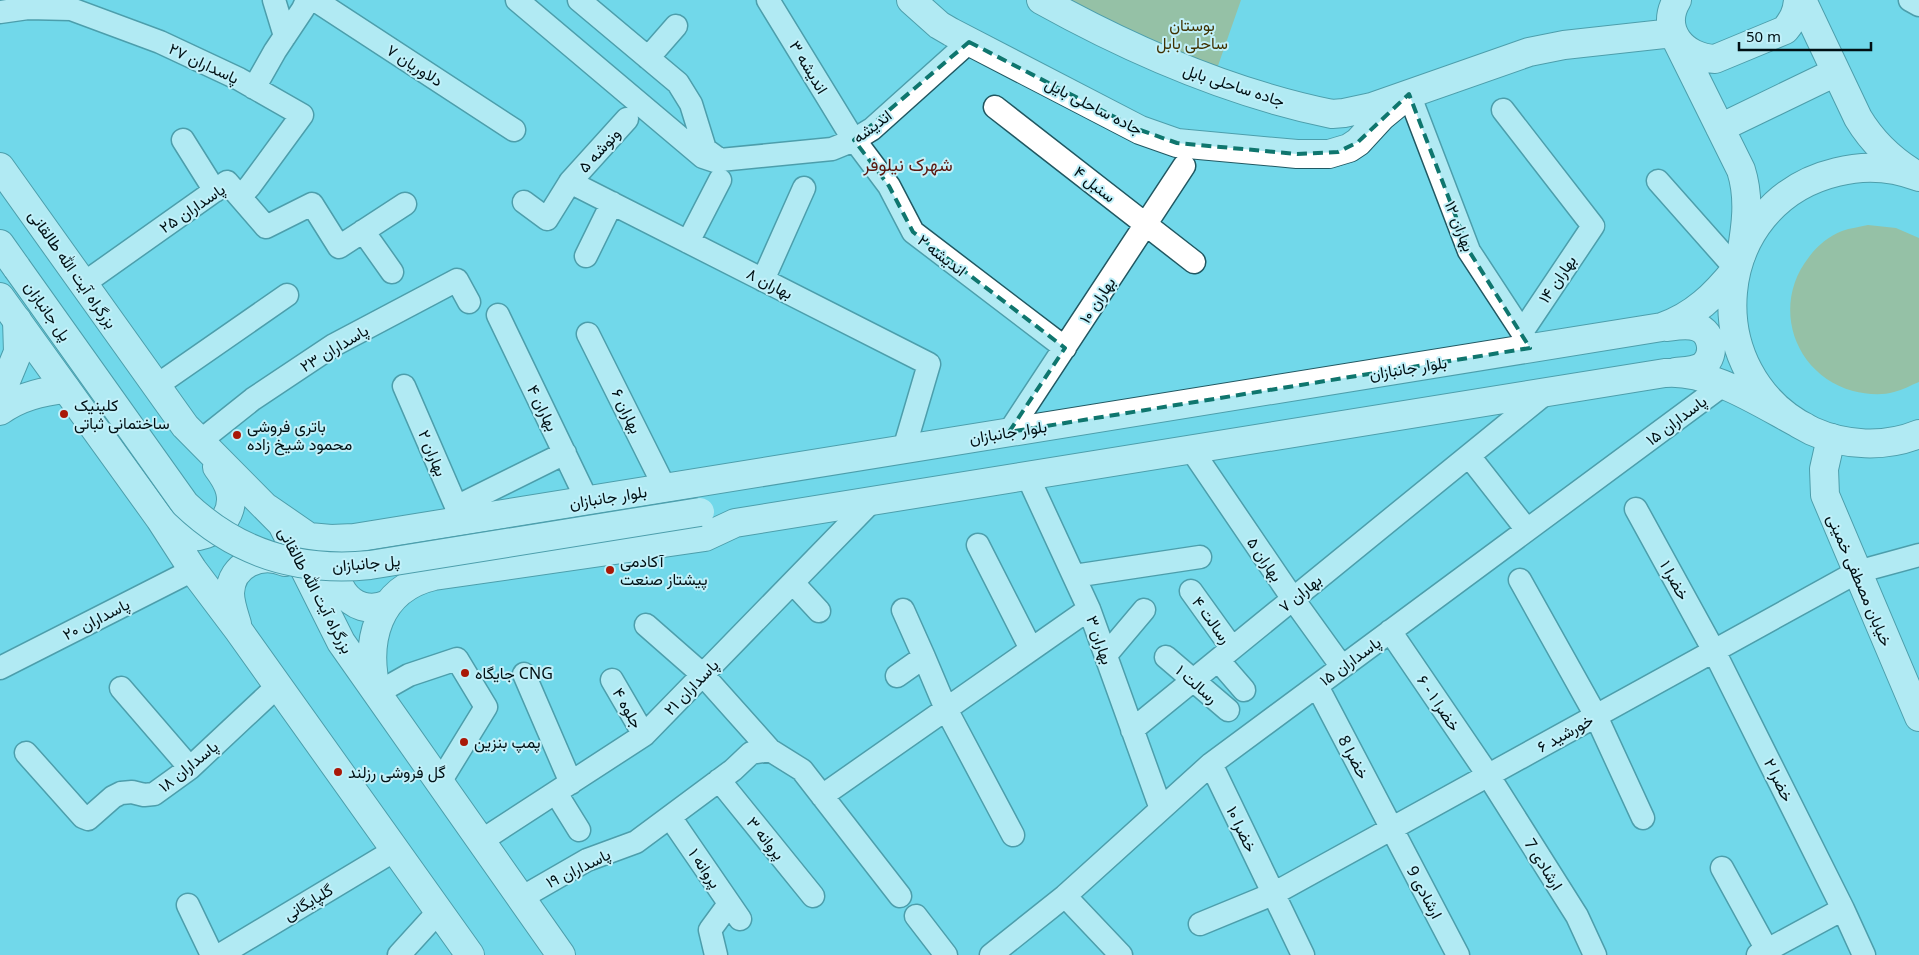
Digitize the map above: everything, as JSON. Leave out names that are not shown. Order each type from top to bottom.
[{"type":"main road","name":"جاده ساحلی بایل","points":[[911,0],[939,25],[1160,139],[1177,143],[1298,154]]},
{"type":"main road","name":"جاده ساحلی بابل","points":[[1041,0],[1145,52],[1191,72],[1234,87],[1332,114],[1372,107],[1529,52],[1564,45],[1673,33]]},
{"type":"main road","points":[[1677,0],[1672,12],[1671,23],[1673,33],[1745,181],[1747,211],[1732,299],[1732,320],[1736,341],[1744,362],[1754,380],[1771,402],[1805,427]]},
{"type":"main road","points":[[1673,33],[1678,42],[1694,56],[1715,58],[1785,30],[1792,21],[1800,0]]},
{"type":"main road","points":[[1800,0],[1867,133],[1893,160],[1919,177]]},
{"type":"main road","points":[[1720,128],[1836,72]]},
{"type":"main road","name":"جاده ساحلی بابل","points":[[1298,154],[1328,154],[1349,148],[1358,142],[1387,112],[1409,94]]},
{"type":"main road","name":"بزرگراه آیت الله طالقانی","points":[[0,167],[192,434],[282,524],[336,634],[561,955]]},
{"type":"main road","points":[[1738,263],[1749,237],[1768,211],[1784,197],[1812,180],[1832,173],[1863,168],[1895,170],[1919,177]]},
{"type":"main road","name":"پل جانبازان","points":[[0,244],[185,504],[206,523],[234,542],[265,554],[298,563],[328,567],[356,567],[700,512],[707,512],[734,522]]},
{"type":"main road","name":"بلوار جانبازان","points":[[267,508],[309,537],[331,539],[354,538],[459,514],[587,500],[1009,432],[1526,340],[1662,327],[1686,316],[1703,305],[1720,289],[1738,263]]},
{"type":"main road","points":[[0,297],[160,520],[193,570],[239,631],[470,955]]},
{"type":"main road","points":[[0,389],[6,381],[18,352],[17,320]]},
{"type":"main road","points":[[376,693],[372,666],[374,636],[379,619],[388,604],[406,588],[427,578],[705,537],[734,522],[1697,369],[1708,360],[1711,345],[1706,332],[1693,326],[1662,327]]},
{"type":"main road","points":[[1665,373],[1681,372],[1701,376],[1724,385],[1805,427],[1831,438],[1872,443],[1899,440],[1919,434]]},
{"type":"main road","points":[[0,411],[8,405],[46,390],[66,389]]},
{"type":"main road","points":[[160,520],[177,532],[195,536],[204,535],[220,526],[230,511],[232,502],[228,484],[192,434]]},
{"type":"main road","name":"خیابان مصطفی خمینی","points":[[1831,438],[1824,469],[1825,495],[1857,572],[1912,680],[1919,717]]},
{"type":"main road","points":[[354,538],[347,543],[337,558],[336,576],[339,585],[344,593],[358,604],[376,607],[388,604]]},
{"type":"main road","points":[[239,631],[230,594],[234,579],[238,572],[249,562],[271,558],[286,562],[297,572],[336,634]]},
{"type":"street","points":[[274,0],[286,36]]},
{"type":"street","points":[[254,88],[307,0]]},
{"type":"street","name":"دلاوریان ۷","points":[[316,0],[514,130]]},
{"type":"street","points":[[517,0],[706,149],[720,170],[688,242]]},
{"type":"street","points":[[579,0],[678,83],[691,104],[697,143]]},
{"type":"street","name":"اندیشه ۳","points":[[768,0],[852,137]]},
{"type":"street","points":[[1910,0],[1919,5]]},
{"type":"street","name":"پاسداران ۲۷","points":[[0,12],[28,8],[96,10],[254,88],[302,115],[240,197]]},
{"type":"street","points":[[648,58],[676,26]]},
{"type":"street","name":"اندیشه","points":[[720,170],[832,149],[852,137],[872,129],[970,42]]},
{"type":"street","name":"بهاران ۱۲","points":[[1409,94],[1470,251],[1526,340]]},
{"type":"street","name":"سنبل ۴","points":[[995,107],[1194,262]]},
{"type":"street","name":"بهاران ۱۴","points":[[1503,110],[1593,226],[1526,340]]},
{"type":"street","name":"ونوشه ۵","points":[[570,182],[627,119]]},
{"type":"street","name":"اندیشه ۲","points":[[852,137],[889,186],[914,232],[1065,348]]},
{"type":"street","points":[[183,140],[215,191]]},
{"type":"street","name":"بهاران ۱۰","points":[[1009,432],[1184,166]]},
{"type":"street","points":[[1658,181],[1738,263]]},
{"type":"street","name":"پاسداران ۲۵","points":[[83,284],[228,182],[266,227],[312,204],[339,247],[405,204]]},
{"type":"street","points":[[524,202],[547,219],[570,182]]},
{"type":"street","name":"بهاران ۸","points":[[570,182],[929,364],[904,449]]},
{"type":"street","points":[[763,280],[804,188]]},
{"type":"street","points":[[586,256],[612,203]]},
{"type":"street","points":[[363,231],[392,272]]},
{"type":"street","name":"پاسداران ۲۳","points":[[192,434],[253,398],[334,345],[458,280],[469,302]]},
{"type":"street","points":[[156,386],[287,295]]},
{"type":"street","name":"بهاران ۴","points":[[498,315],[587,500]]},
{"type":"street","name":"بهاران ۶","points":[[588,334],[665,488]]},
{"type":"street","name":"پاسداران ۱۵","points":[[992,955],[1065,896],[1211,764],[1724,385]]},
{"type":"street","name":"بهاران ۲","points":[[404,386],[459,514]]},
{"type":"street","name":"بهاران ۷","points":[[1132,730],[1547,392]]},
{"type":"street","name":"بهاران ۵","points":[[1191,449],[1292,599],[1342,667]]},
{"type":"street","points":[[459,514],[565,453]]},
{"type":"street","points":[[1469,456],[1527,530]]},
{"type":"street","name":"بهاران ۳","points":[[1028,475],[1089,609],[1161,809]]},
{"type":"street","name":"پاسداران ۲۱","points":[[481,841],[644,735],[873,500]]},
{"type":"street","name":"خضرا ۱","points":[[1636,509],[1714,651]]},
{"type":"street","points":[[978,545],[1031,649]]},
{"type":"street","name":"خورشید ۶","points":[[1200,924],[1273,894],[1857,572],[1919,555]]},
{"type":"street","points":[[1074,576],[1200,557]]},
{"type":"street","name":"پاسداران ۲۰","points":[[0,668],[193,570]]},
{"type":"street","points":[[1520,580],[1596,716],[1643,818]]},
{"type":"street","points":[[793,583],[819,610]]},
{"type":"street","name":"رسالت ۴","points":[[1191,591],[1244,690]]},
{"type":"street","points":[[822,796],[1089,609]]},
{"type":"street","points":[[903,610],[946,709],[1013,835]]},
{"type":"street","points":[[1106,655],[1144,610]]},
{"type":"street","points":[[646,625],[703,675],[770,750],[802,770],[900,896]]},
{"type":"street","name":"خضرا ۱ - ۶","points":[[1390,631],[1488,776]]},
{"type":"street","name":"خضرا ۲","points":[[1714,651],[1843,909],[1864,955]]},
{"type":"street","points":[[897,676],[924,657]]},
{"type":"street","name":"رسالت ۱","points":[[1166,657],[1228,710]]},
{"type":"street","points":[[376,693],[409,675],[457,659],[486,707],[440,782]]},
{"type":"street","points":[[524,674],[579,830]]},
{"type":"street","name":"جلوه ۴","points":[[612,680],[644,735]]},
{"type":"street","name":"خضرا 8","points":[[1317,686],[1392,828]]},
{"type":"street","points":[[121,688],[190,768]]},
{"type":"street","name":"پاسداران ۱۸","points":[[26,753],[83,817],[88,819],[113,797],[121,793],[132,792],[144,796],[154,794],[190,768],[268,695],[280,689]]},
{"type":"street","name":"پاسداران ۱۹","points":[[521,898],[587,860],[636,842],[719,780],[751,753],[770,750]]},
{"type":"street","name":"خضرا ۱۰","points":[[1211,764],[1303,955]]},
{"type":"street","name":"ارشادی 7","points":[[1488,776],[1577,916],[1595,955]]},
{"type":"street","name":"پروانه ۳","points":[[719,780],[813,896]]},
{"type":"street","name":"پروانه ۱","points":[[670,817],[734,912],[710,930],[716,955]]},
{"type":"street","name":"ارشادی 9","points":[[1392,828],[1458,955]]},
{"type":"street","name":"گلپایگانی","points":[[220,955],[395,850]]},
{"type":"street","points":[[1722,868],[1763,952],[1843,909]]},
{"type":"street","points":[[1065,896],[1121,955]]},
{"type":"street","points":[[188,905],[212,955]]},
{"type":"street","points":[[399,955],[439,911]]},
{"type":"street","points":[[916,916],[946,955]]},
{"type":"highlighted area","points":[[969,42],[1140,130],[1177,143],[1297,154],[1338,152],[1358,142],[1409,94],[1469,251],[1530,348],[1009,432],[1065,348],[913,232],[889,186],[854,140]]},
{"type":"green space","name":"بوستان ساحلی بابل","points":[[1041,0],[1241,0],[1213,80]]},
{"type":"green space","points":[[1868,225],[1896,228],[1919,238],[1919,382],[1884,394],[1868,394],[1853,391],[1832,382],[1815,370],[1803,354],[1794,336],[1790,316],[1791,296],[1798,276],[1812,253],[1837,233]]},
{"type":"place","name":"کلینیک ساختمانی ثباتی","points":[[64,414]]},
{"type":"place","name":"باتری فروشی محمود شیخ زاده","points":[[237,435]]},
{"type":"place","name":"آکادمی پیشتاز صنعت","points":[[610,570]]},
{"type":"place","name":"جایگاه CNG","points":[[465,673]]},
{"type":"place","name":"پمپ بنزین","points":[[464,742]]},
{"type":"place","name":"گل فروشی رزلند","points":[[338,772]]},
{"type":"district","name":"شهرک نیلوفر","points":[[908,165]]}]
